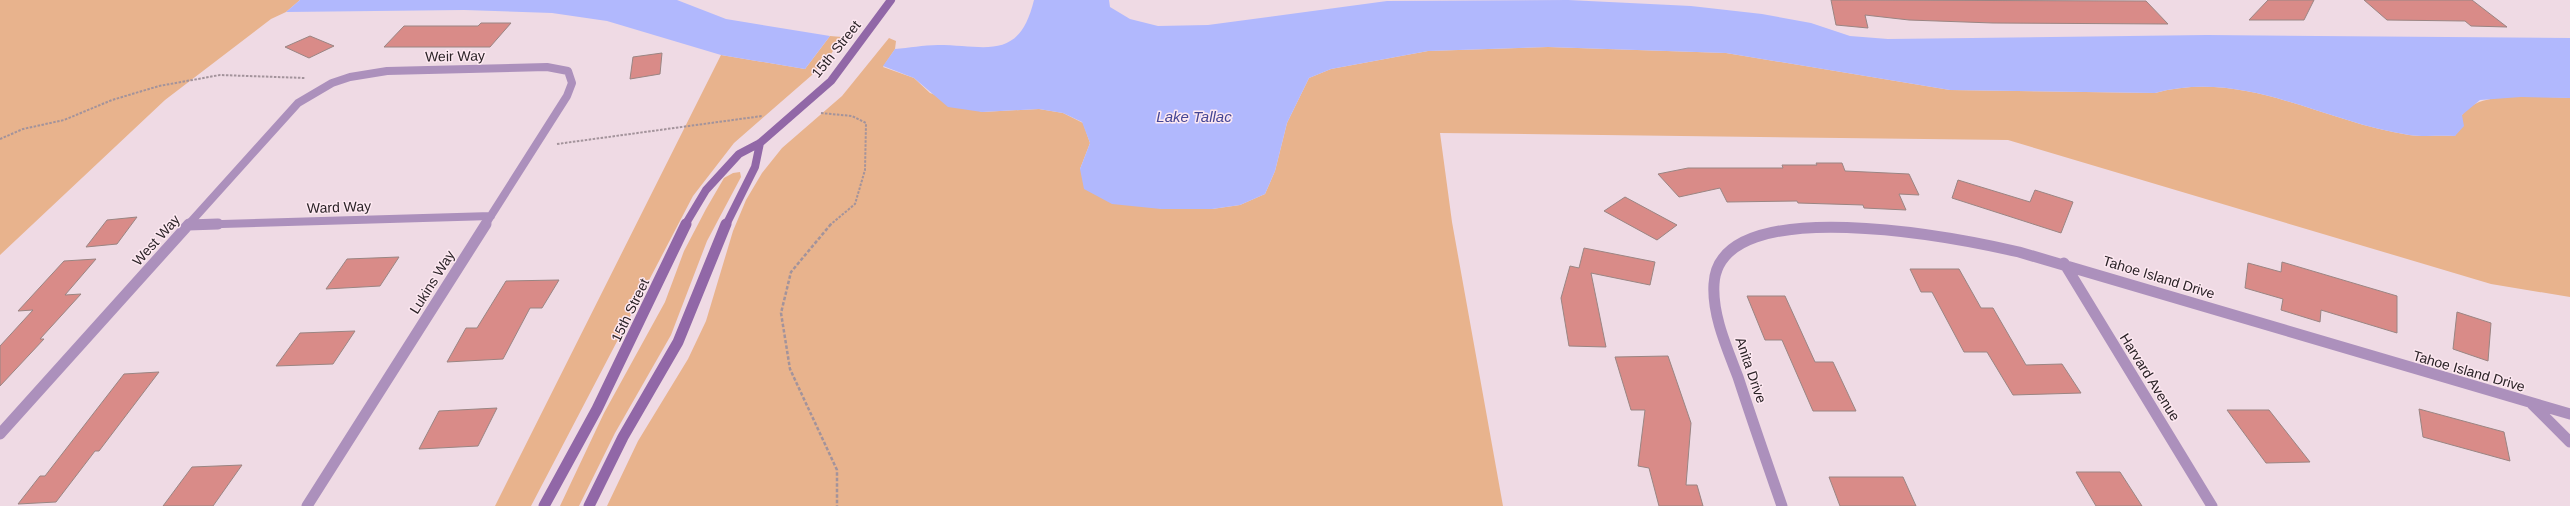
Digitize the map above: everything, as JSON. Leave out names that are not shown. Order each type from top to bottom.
[{"type":"street","name":"15th Street","points":[[544,506],[597,409],[687,222],[706,190],[739,154],[760,143],[831,81],[891,0]]},
{"type":"street","name":"Weir Way","points":[[343,78],[359,73],[390,70],[547,67],[568,71]]},
{"type":"street","name":"Lukins Way","points":[[307,506],[567,96],[572,83],[568,71]]},
{"type":"street","name":"West Way","points":[[0,434],[298,103],[310,93],[343,78]]},
{"type":"street","points":[[589,506],[623,437],[678,342],[732,210],[755,167],[760,143]]},
{"type":"street","name":"Ward Way","points":[[188,225],[491,216]]},
{"type":"street","name":"Tahoe Island Drive","points":[[1733,248],[1755,236],[1782,230],[1823,227],[1883,228],[1938,235],[2064,262],[2400,366],[2570,414]]},
{"type":"street","name":"Anita Drive","points":[[1733,248],[1721,260],[1713,274],[1714,297],[1720,326],[1782,506]]},
{"type":"street","name":"Harvard Avenue","points":[[2064,262],[2212,506]]},
{"type":"street","points":[[2532,403],[2570,442]]},
{"type":"path","points":[[0,139],[23,129],[64,120],[112,100],[159,86],[220,75],[243,77],[343,78]]},
{"type":"path","points":[[535,146],[584,142],[715,122],[792,114],[852,116],[866,123],[865,170],[855,204],[824,230],[791,272],[781,313],[790,369],[837,470],[837,506]]},
{"type":"shaded area","points":[[0,0],[300,0],[286,12],[271,19],[165,100],[0,255]]},
{"type":"shaded area","points":[[830,36],[842,37],[831,54],[812,75],[734,143],[693,196],[531,506],[495,506],[721,55],[805,69]]},
{"type":"shaded area","points":[[889,38],[896,41],[895,49],[883,67],[914,78],[930,93],[982,112],[1039,109],[1063,113],[1083,123],[1090,143],[1080,169],[1161,209],[1212,209],[1240,205],[1265,194],[1275,171],[1287,123],[1309,78],[1331,69],[1428,51],[1548,47],[1726,53],[1950,90],[2155,93],[2188,87],[2221,88],[2252,92],[2284,100],[2345,120],[2409,135],[2420,136],[2455,136],[2462,115],[2470,107],[2482,101],[2512,96],[2570,98],[2570,297],[2491,284],[2008,140],[1440,133],[1452,222],[1503,506],[607,506],[638,441],[688,359],[706,321],[733,231],[746,200],[762,173],[782,148],[842,96]]},
{"type":"shaded area","points":[[740,172],[741,177],[707,241],[671,335],[615,433],[579,506],[560,506],[604,413],[665,302],[684,251],[706,209],[724,178],[733,173]]},
{"type":"water","points":[[300,0],[677,0],[726,19],[830,36],[805,69],[721,55],[607,21],[552,13],[464,10],[286,12]]},
{"type":"water","name":"Lake Tallac","points":[[1034,0],[1109,0],[1110,7],[1130,19],[1158,26],[1208,25],[1387,1],[1568,0],[1691,6],[1762,14],[1811,23],[1850,36],[1888,39],[2207,35],[2570,38],[2570,98],[2521,97],[2480,100],[2462,115],[2464,126],[2455,136],[2420,136],[2409,135],[2345,120],[2284,100],[2252,92],[2221,88],[2188,87],[2155,93],[1950,90],[1726,53],[1548,47],[1428,51],[1331,69],[1309,78],[1287,123],[1275,171],[1265,194],[1240,205],[1212,209],[1161,209],[1112,204],[1084,189],[1080,169],[1090,143],[1082,122],[1063,113],[1039,109],[982,112],[948,107],[914,78],[883,66],[895,49],[927,45],[986,47],[998,46],[1010,41],[1019,33],[1028,20]]},
{"type":"building","points":[[1831,0],[2146,1],[2168,24],[1993,23],[1909,20],[1865,15],[1868,28],[1836,25]]},
{"type":"building","points":[[2268,0],[2314,0],[2304,20],[2249,20]]},
{"type":"building","points":[[2364,0],[2472,0],[2507,27],[2471,26],[2465,21],[2387,20]]},
{"type":"building","points":[[481,23],[511,23],[490,47],[384,47],[404,26],[478,26]]},
{"type":"building","points":[[310,36],[334,46],[309,58],[285,47]]},
{"type":"building","points":[[662,53],[660,74],[630,79],[633,57]]},
{"type":"building","points":[[1816,163],[1842,163],[1845,171],[1909,174],[1919,195],[1899,194],[1906,210],[1864,208],[1863,205],[1798,203],[1797,201],[1727,202],[1720,188],[1679,197],[1658,174],[1688,168],[1783,168],[1782,165],[1817,165]]},
{"type":"building","points":[[1958,180],[2030,202],[2035,190],[2073,202],[2061,233],[1952,198]]},
{"type":"building","points":[[1625,197],[1677,225],[1657,240],[1604,211]]},
{"type":"building","points":[[137,217],[117,244],[86,247],[107,220]]},
{"type":"building","points":[[1584,248],[1655,262],[1650,285],[1591,273],[1606,347],[1569,346],[1561,298],[1570,266],[1579,268]]},
{"type":"building","points":[[399,257],[380,286],[326,289],[347,259]]},
{"type":"building","points":[[96,259],[65,295],[81,294],[40,339],[44,339],[0,386],[0,346],[33,310],[18,311],[64,261]]},
{"type":"building","points":[[2282,262],[2397,296],[2397,333],[2321,310],[2320,322],[2281,310],[2283,299],[2245,288],[2248,263],[2281,272]]},
{"type":"building","points":[[1910,269],[1959,269],[1981,308],[1993,308],[2026,365],[2062,364],[2081,393],[2013,395],[1987,352],[1964,352],[1932,292],[1921,292]]},
{"type":"building","points":[[559,280],[542,308],[530,308],[503,359],[447,362],[466,328],[477,328],[506,281]]},
{"type":"building","points":[[1747,296],[1785,296],[1815,362],[1833,362],[1856,411],[1813,411],[1782,340],[1765,340]]},
{"type":"building","points":[[2457,312],[2491,323],[2488,361],[2453,349]]},
{"type":"building","points":[[355,331],[333,364],[276,366],[300,333]]},
{"type":"building","points":[[1668,356],[1691,423],[1686,485],[1697,485],[1703,506],[1659,506],[1649,468],[1638,466],[1645,410],[1631,410],[1615,357]]},
{"type":"building","points":[[159,372],[99,451],[95,451],[56,502],[18,504],[40,476],[45,476],[124,374]]},
{"type":"building","points":[[497,408],[478,446],[419,449],[439,411]]},
{"type":"building","points":[[2419,409],[2504,432],[2510,461],[2423,437]]},
{"type":"building","points":[[2227,410],[2269,410],[2310,462],[2266,463]]},
{"type":"building","points":[[242,465],[213,506],[163,506],[192,467]]},
{"type":"building","points":[[2076,472],[2120,472],[2142,506],[2096,506]]},
{"type":"building","points":[[1829,477],[1903,477],[1916,506],[1840,506]]}]
